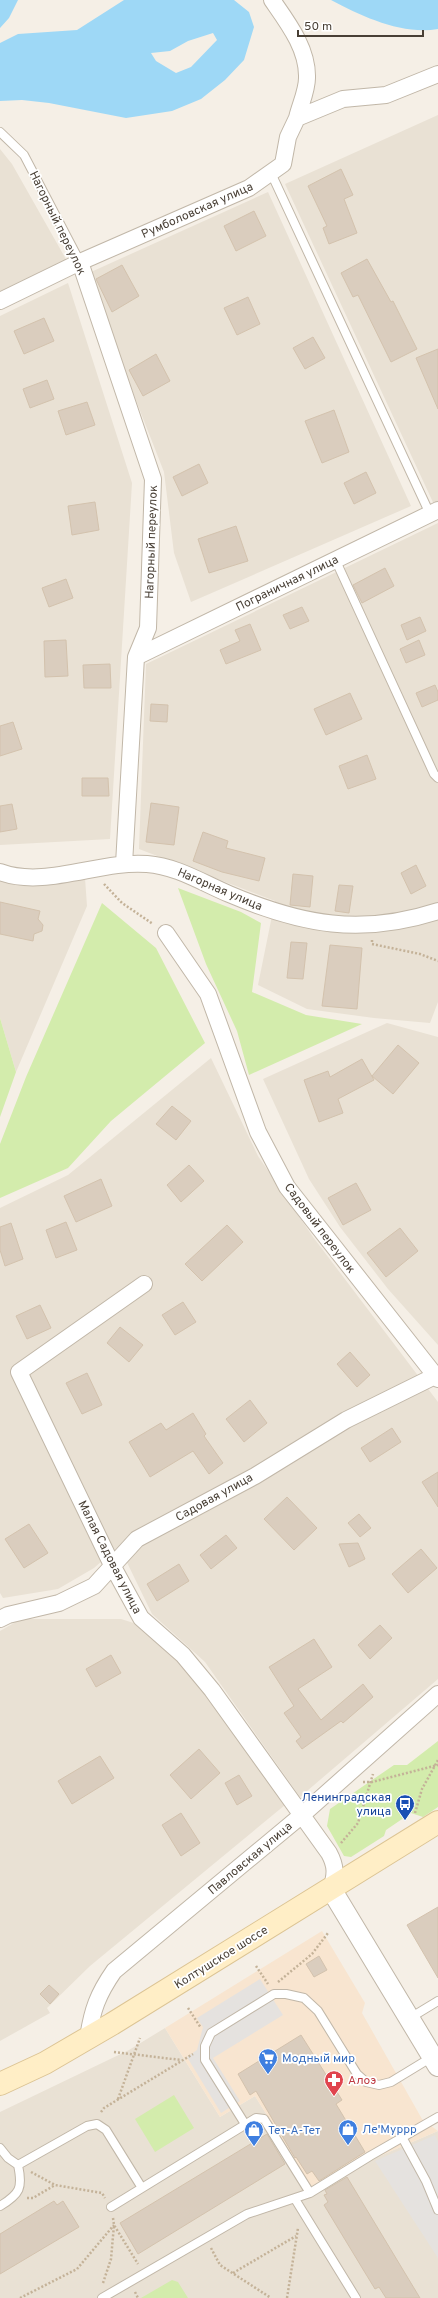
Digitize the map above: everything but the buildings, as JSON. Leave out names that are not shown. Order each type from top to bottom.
[{"type":"main road","name":"Колтушское шоссе","points":[[0,2084],[45,2063],[88,2038],[438,1822]]},
{"type":"street","name":"Румболовская улица","points":[[0,301],[80,262],[249,188],[283,164],[288,137],[297,118],[307,79],[304,57],[292,30],[272,0]]},
{"type":"street","points":[[297,118],[343,99],[386,95],[438,74]]},
{"type":"street","name":"Нагорный переулок","points":[[80,262],[153,479],[148,628],[136,657],[124,864]]},
{"type":"street","name":"Пограничная улица","points":[[136,657],[434,512]]},
{"type":"street","name":"Нагорная улица","points":[[0,872],[9,875],[55,876],[124,864],[148,864],[175,870],[274,913],[329,924],[373,925],[438,910]]},
{"type":"street","name":"Садовый переулок","points":[[166,933],[208,994],[258,1132],[287,1187],[436,1377]]},
{"type":"street","name":"Малая Садовая улица","points":[[144,1284],[18,1372],[112,1565],[141,1618],[183,1655],[212,1690],[302,1814],[335,1866],[335,1878],[331,1889]]},
{"type":"street","name":"Садовая улица","points":[[0,1619],[8,1615],[59,1602],[94,1586],[112,1565],[138,1539],[255,1476],[346,1420],[436,1377]]},
{"type":"street","name":"Павловская улица","points":[[88,2038],[91,2016],[100,1991],[114,1971],[302,1814],[438,1694]]},
{"type":"street","points":[[331,1889],[436,2061]]},
{"type":"lane","name":"Нагорный переулок","points":[[0,132],[24,155],[80,262]]},
{"type":"lane","points":[[270,173],[434,512]]},
{"type":"lane","points":[[335,559],[434,774],[438,778]]},
{"type":"lane","points":[[245,2124],[205,2060],[205,2046],[211,2033],[274,1994],[286,1994],[304,1998],[318,2011],[357,2074],[366,2082],[379,2085],[391,2082],[436,2061]]},
{"type":"lane","points":[[410,2018],[438,2001]]},
{"type":"lane","points":[[102,2298],[247,2214],[310,2194],[402,2137],[438,2117]]},
{"type":"lane","points":[[111,2208],[256,2118],[264,2120],[310,2194]]},
{"type":"lane","points":[[18,2165],[87,2126],[97,2124],[106,2130],[142,2188]]},
{"type":"lane","points":[[402,2137],[426,2181],[438,2210]]},
{"type":"lane","points":[[0,2148],[8,2158],[18,2165],[22,2182],[14,2198],[0,2206]]},
{"type":"lane","points":[[295,2198],[356,2298]]},
{"type":"path","points":[[91,870],[122,903],[166,933]]},
{"type":"path","points":[[372,944],[420,954],[438,961]]},
{"type":"path","points":[[336,1848],[358,1822],[372,1782],[376,1749]]},
{"type":"path","points":[[415,1814],[422,1789],[438,1760]]},
{"type":"path","points":[[338,1782],[372,1782],[436,1765]]},
{"type":"path","points":[[275,1984],[312,1954],[328,1933]]},
{"type":"path","points":[[256,1966],[263,1976]]},
{"type":"path","points":[[188,2008],[194,2018]]},
{"type":"path","points":[[118,2099],[140,2038]]},
{"type":"path","points":[[97,2124],[98,2116],[104,2108],[205,2046]]},
{"type":"path","points":[[114,2052],[182,2060]]},
{"type":"path","points":[[18,2165],[55,2184],[102,2194],[111,2208],[114,2225],[112,2259],[102,2285]]},
{"type":"path","points":[[14,2198],[33,2198],[55,2184]]},
{"type":"path","points":[[287,2298],[301,2208]]},
{"type":"path","points":[[114,2225],[144,2274]]},
{"type":"path","points":[[20,2298],[77,2269],[114,2225]]},
{"type":"path","points":[[233,2273],[297,2235]]},
{"type":"path","points":[[205,2238],[220,2265],[271,2298]]},
{"type":"shaded area","points":[[438,115],[438,513],[285,184]]},
{"type":"shaded area","points":[[0,149],[12,164],[67,261],[0,294]]},
{"type":"shaded area","points":[[268,192],[411,506],[191,602],[174,553],[164,472],[96,298],[91,272]]},
{"type":"shaded area","points":[[68,283],[132,483],[110,839],[0,845],[0,316]]},
{"type":"shaded area","points":[[438,523],[438,1002],[430,1023],[374,1018],[307,1009],[258,985],[275,901],[139,849],[146,664]]},
{"type":"shaded area","points":[[85,878],[87,906],[16,1072],[0,1018],[0,881],[55,883]]},
{"type":"shaded area","points":[[387,1023],[438,1037],[438,1345],[388,1289],[340,1227],[309,1179],[263,1079]]},
{"type":"shaded area","points":[[211,1058],[258,1156],[313,1237],[438,1402],[438,1679],[300,1797],[205,1662],[152,1614],[119,1546],[94,1568],[58,1589],[3,1598],[0,1593],[0,1208],[68,1175]]},
{"type":"shaded area","points":[[21,1619],[121,1619],[140,1625],[176,1659],[207,1694],[285,1805],[90,1966],[47,2008],[50,2013],[0,2041],[0,1631]]},
{"type":"shaded area","points":[[322,1931],[365,2003],[362,2013],[422,2119],[438,2131],[375,2158],[316,2194],[255,2096],[220,2117],[165,2028]]},
{"type":"shaded area","points":[[260,1979],[283,2015],[213,2058],[240,2101],[221,2113],[187,2057],[197,2050],[203,2027],[197,2018]]},
{"type":"shaded area","points":[[165,2028],[220,2117],[255,2096],[316,2194],[375,2158],[438,2131],[438,2298],[0,2298],[0,2112],[129,2050]]},
{"type":"shaded area","points":[[435,2135],[438,2142],[438,2258],[375,2161]]},
{"type":"green space","points":[[178,888],[241,912],[261,923],[252,992],[306,1015],[362,1024],[249,1075],[237,1031],[206,964]]},
{"type":"green space","points":[[102,903],[156,948],[205,1043],[111,1121],[68,1168],[0,1198],[0,1144],[26,1077]]},
{"type":"green space","points":[[0,1018],[16,1072],[0,1117]]},
{"type":"green space","points":[[438,1741],[438,1807],[423,1817],[411,1813],[386,1830],[384,1836],[351,1857],[344,1856],[327,1826],[330,1809],[394,1765],[407,1765]]},
{"type":"green space","points":[[174,2095],[194,2128],[155,2152],[135,2119]]},
{"type":"green space","points":[[172,2280],[178,2282],[188,2298],[141,2298]]},
{"type":"water","points":[[0,0],[18,0],[9,18],[0,28]]},
{"type":"water","points":[[124,0],[234,0],[249,12],[254,27],[244,60],[225,80],[201,99],[172,111],[126,118],[49,103],[22,100],[0,101],[0,43],[18,34],[77,30]],"holes":[[[213,33],[217,40],[191,67],[176,73],[156,61],[151,53],[170,51],[188,41]]]},
{"type":"water","points":[[331,0],[438,0],[438,29],[424,30],[397,27],[356,13]]},
{"type":"place","name":"Ленинградская улица","points":[[405,1821]]},
{"type":"place","name":"Модный мир","points":[[268,2075]]},
{"type":"place","name":"Алоэ","points":[[334,2097]]},
{"type":"place","name":"Ле'Муррр","points":[[348,2146]]},
{"type":"place","name":"Тет-А-Тет","points":[[254,2147]]}]
